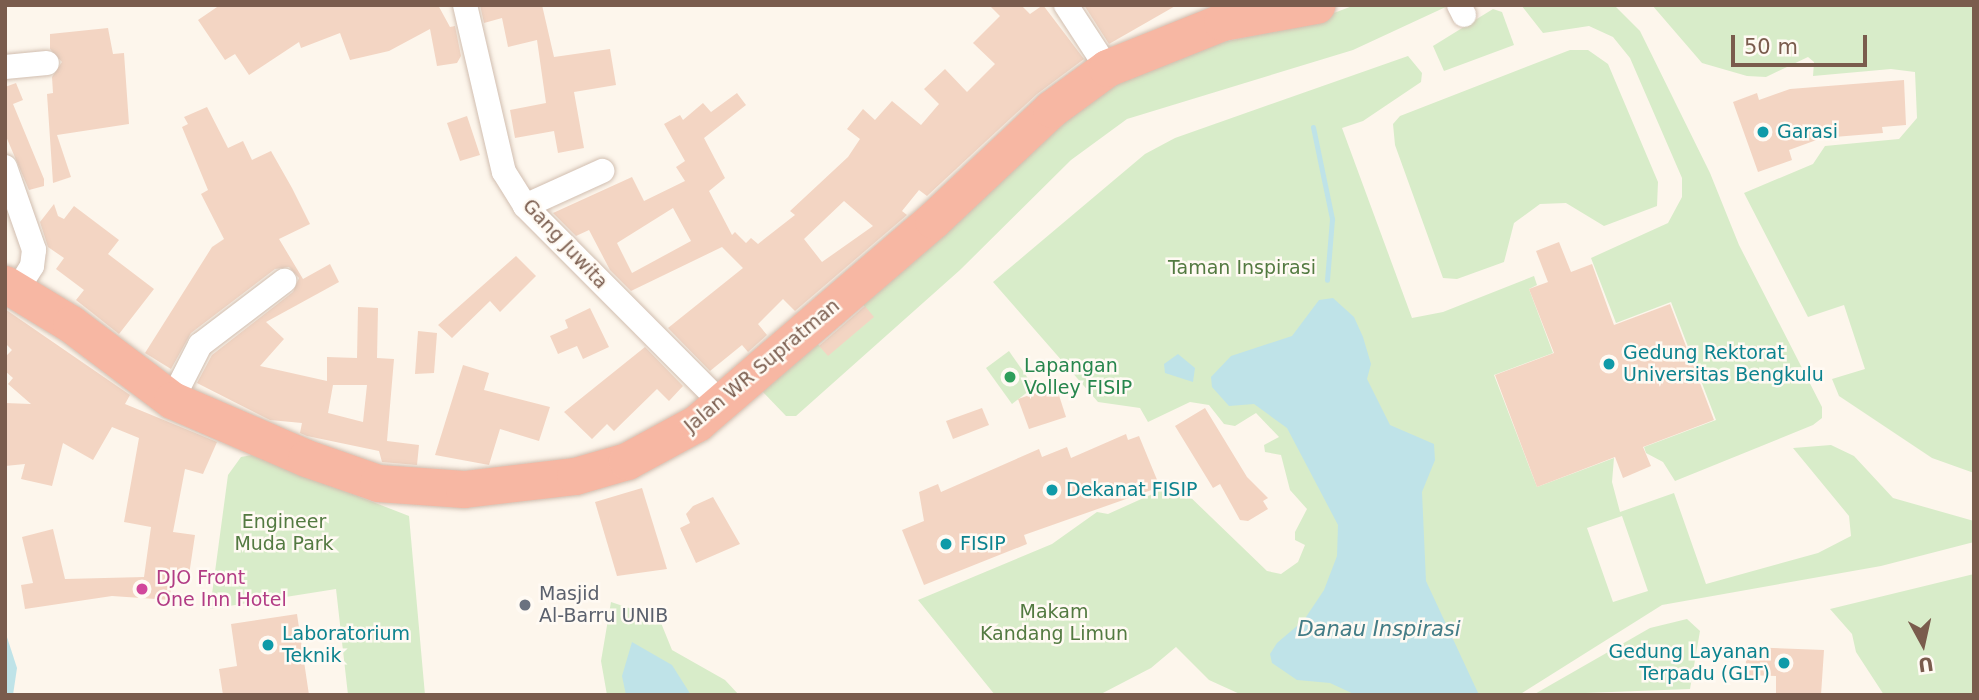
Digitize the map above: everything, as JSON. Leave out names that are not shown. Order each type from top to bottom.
[{"type":"highway","name":"Jalan WR Supratman","points":[[11,287],[172,400],[240,434],[378,483],[464,489],[575,476],[627,461],[675,438],[722,404],[933,220],[1051,108],[1107,68],[1219,14],[1316,5]]},
{"type":"street","name":"Gang Juwita","points":[[465,5],[504,172],[525,206],[722,404]]},
{"type":"street","points":[[1066,5],[1107,68]]},
{"type":"street","points":[[5,67],[47,63]]},
{"type":"street","points":[[5,167],[34,250],[32,266],[11,287]]},
{"type":"street","points":[[525,206],[603,171]]},
{"type":"street","points":[[172,400],[200,345],[284,281]]},
{"type":"green space","points":[[1355,5],[1450,5],[1353,50],[1127,119],[1071,160],[960,270],[796,416],[786,416],[760,389],[816,342],[828,355],[873,317],[862,303],[1017,159],[1127,72],[1183,50],[1297,27]]},
{"type":"green space","points":[[1521,5],[1614,5],[1640,31],[1710,173],[1739,245],[1822,407],[1822,418],[1813,425],[1675,481],[1663,462],[1646,453],[1644,447],[1716,420],[1671,302],[1616,323],[1591,258],[1668,223],[1682,197],[1682,178],[1630,58],[1613,37],[1589,26],[1543,33]]},
{"type":"green space","points":[[1652,5],[1974,5],[1974,473],[1932,458],[1839,396],[1832,379],[1865,369],[1844,305],[1808,317],[1744,193],[1813,164],[1825,146],[1899,139],[1917,118],[1915,72],[1891,69],[1813,76],[1814,62],[1808,57],[1766,77],[1747,76],[1702,63]]},
{"type":"green space","points":[[1493,9],[1502,12],[1514,45],[1444,71],[1433,46]]},
{"type":"green space","points":[[1570,50],[1588,50],[1608,64],[1658,182],[1657,206],[1604,226],[1566,203],[1540,204],[1514,223],[1504,262],[1457,279],[1443,278],[1395,145],[1393,124],[1400,116]]},
{"type":"green space","name":"Taman Inspirasi","points":[[1408,56],[1422,73],[1421,82],[1363,121],[1342,128],[1412,318],[1443,312],[1534,276],[1537,285],[1529,289],[1553,353],[1494,375],[1537,487],[1614,458],[1612,482],[1620,512],[1674,493],[1706,584],[1818,553],[1851,536],[1849,516],[1793,448],[1831,445],[1854,456],[1893,498],[1974,521],[1974,542],[1881,566],[1662,605],[1519,695],[1242,695],[1209,680],[1176,647],[1151,668],[1099,695],[995,695],[918,600],[1052,544],[1097,512],[1108,514],[1168,487],[1184,491],[1267,571],[1281,574],[1298,562],[1305,545],[1295,540],[1295,532],[1307,509],[1290,490],[1281,455],[1265,452],[1264,445],[1279,437],[1256,413],[1235,426],[1224,424],[1209,405],[1190,402],[1148,422],[1140,408],[1098,402],[993,282],[1145,154],[1175,138]],"holes":[[[1622,516],[1648,591],[1613,602],[1587,528]]]},
{"type":"green space","name":"Lapangan Volley FISIP","points":[[1009,351],[1034,387],[1012,404],[986,368]]},
{"type":"green space","name":"Engineer Muda Park","points":[[252,455],[409,516],[425,695],[348,695],[336,589],[210,609],[228,475],[241,457]]},
{"type":"green space","points":[[1974,574],[1974,695],[1884,695],[1856,652],[1852,634],[1830,609]]},
{"type":"green space","points":[[611,602],[659,618],[672,650],[725,680],[739,695],[607,695],[601,661]]},
{"type":"green space","points":[[1687,619],[1700,631],[1690,689],[1533,695],[1650,628]]},
{"type":"water","name":"Danau Inspirasi","points":[[1333,298],[1354,317],[1363,337],[1371,364],[1367,379],[1390,425],[1434,444],[1435,460],[1422,492],[1426,581],[1479,695],[1356,695],[1330,683],[1297,680],[1272,663],[1270,654],[1277,643],[1304,620],[1324,590],[1337,556],[1338,525],[1287,428],[1254,404],[1229,406],[1212,387],[1211,377],[1231,356],[1292,336],[1319,300]]},
{"type":"water","points":[[1178,354],[1195,368],[1193,382],[1165,373],[1164,364]]},
{"type":"water","points":[[5,631],[17,668],[13,695],[5,695]]},
{"type":"water","points":[[632,642],[672,665],[691,695],[626,695],[622,676]]},
{"type":"building","points":[[220,5],[438,5],[450,27],[455,26],[461,56],[457,63],[437,66],[430,29],[389,51],[350,60],[340,33],[301,48],[299,42],[249,75],[235,54],[225,60],[198,20]]},
{"type":"building","points":[[480,5],[542,5],[554,57],[610,49],[616,85],[574,92],[584,148],[558,153],[554,131],[515,138],[510,110],[546,103],[537,40],[508,47],[502,18],[484,23]]},
{"type":"building","points":[[989,5],[1021,5],[1030,14],[1043,5],[1084,59],[1037,94],[927,196],[919,190],[902,211],[907,215],[795,311],[783,299],[758,324],[767,335],[748,352],[742,345],[710,371],[668,328],[743,268],[722,247],[631,291],[610,270],[589,230],[576,236],[553,213],[632,177],[644,201],[685,181],[676,167],[685,161],[664,124],[680,115],[683,120],[703,103],[711,112],[737,93],[746,105],[704,138],[725,178],[709,191],[732,235],[735,232],[746,243],[751,238],[758,244],[795,215],[790,211],[848,157],[860,139],[847,129],[863,109],[875,120],[892,101],[921,125],[939,104],[924,89],[945,69],[967,92],[995,64],[973,43],[1000,16]],"holes":[[[844,201],[873,226],[822,262],[804,239]],[[673,208],[691,241],[632,273],[617,243]]]},
{"type":"building","points":[[1084,5],[1177,5],[1109,44]]},
{"type":"building","points":[[108,28],[113,54],[124,53],[129,124],[57,135],[71,177],[53,183],[47,94],[53,93],[52,77],[62,62],[50,49],[50,34]]},
{"type":"building","points":[[1904,80],[1906,125],[1882,127],[1883,133],[1822,138],[1789,150],[1792,160],[1758,172],[1733,102],[1757,93],[1759,100],[1790,89]]},
{"type":"building","points":[[16,83],[23,100],[13,104],[44,179],[44,186],[29,190],[5,134],[5,87]]},
{"type":"building","points":[[207,107],[228,148],[243,141],[252,160],[271,151],[310,224],[279,239],[303,279],[330,264],[339,282],[266,322],[284,339],[260,366],[327,381],[327,357],[357,358],[358,307],[378,308],[377,358],[394,359],[387,441],[419,445],[417,465],[382,462],[379,451],[307,436],[300,433],[302,423],[270,420],[197,383],[212,355],[293,292],[299,278],[289,267],[275,269],[191,333],[171,369],[145,353],[212,247],[224,239],[201,194],[208,190],[182,127],[188,124],[184,117]],"holes":[[[333,385],[367,385],[363,422],[328,413]]]},
{"type":"building","points":[[467,116],[480,155],[460,161],[447,123]]},
{"type":"building","points":[[54,204],[58,216],[64,219],[74,206],[119,240],[108,254],[154,289],[119,334],[76,300],[84,290],[56,269],[64,258],[48,247],[40,222]]},
{"type":"building","name":"Gedung Rektorat Universitas Bengkulu","points":[[1559,242],[1571,272],[1592,264],[1614,325],[1670,304],[1714,420],[1643,447],[1651,466],[1623,478],[1615,457],[1537,487],[1495,375],[1554,353],[1529,289],[1548,282],[1536,251]]},
{"type":"building","points":[[516,256],[536,276],[500,312],[490,301],[452,338],[438,325]]},
{"type":"building","points":[[865,306],[874,317],[828,356],[819,346]]},
{"type":"building","points":[[590,308],[609,347],[583,359],[577,346],[558,354],[550,336],[568,328],[565,320]]},
{"type":"building","points":[[5,309],[130,395],[125,404],[217,442],[203,474],[185,469],[173,532],[195,535],[189,575],[172,572],[170,600],[112,596],[25,609],[21,585],[33,583],[22,537],[53,529],[65,579],[144,577],[151,527],[124,522],[139,438],[112,427],[93,460],[63,443],[52,486],[21,479],[25,464],[5,466],[5,403],[31,404],[8,384],[13,378],[5,371],[5,357],[12,350],[5,343]]},
{"type":"building","points":[[418,331],[437,333],[434,373],[415,374]]},
{"type":"building","points":[[645,347],[683,386],[669,401],[657,389],[614,431],[607,424],[592,439],[564,412]]},
{"type":"building","points":[[463,365],[489,373],[484,390],[550,407],[539,441],[500,429],[489,465],[435,455]]},
{"type":"building","points":[[1056,386],[1066,417],[1029,429],[1018,399]]},
{"type":"building","points":[[982,408],[989,425],[953,439],[946,421]]},
{"type":"building","points":[[1205,408],[1247,477],[1268,498],[1263,501],[1268,509],[1248,521],[1240,520],[1220,484],[1213,488],[1175,426]]},
{"type":"building","points":[[1126,434],[1128,440],[1139,436],[1160,487],[1024,535],[1027,544],[924,585],[902,530],[924,521],[919,492],[938,484],[941,492],[1039,449],[1042,457],[1067,447],[1071,458]]},
{"type":"building","points":[[642,488],[667,569],[617,576],[595,502]]},
{"type":"building","points":[[713,497],[740,544],[696,563],[680,528],[690,523],[686,514],[693,506]]},
{"type":"building","name":"Laboratorium Teknik","points":[[297,614],[309,695],[223,695],[219,669],[237,666],[231,624]]},
{"type":"building","name":"Gedung Layanan Terpadu (GLT)","points":[[1747,647],[1824,650],[1821,695],[1776,695],[1776,676],[1745,675]]},
{"type":"waterway","points":[[1313,127],[1332,219],[1327,280]]},
{"type":"place","name":"Garasi","points":[[1763,132]]},
{"type":"place","name":"Gedung Rektorat Universitas Bengkulu","points":[[1609,364]]},
{"type":"place","name":"Lapangan Volley FISIP","points":[[1010,377]]},
{"type":"place","name":"Dekanat FISIP","points":[[1052,490]]},
{"type":"place","name":"FISIP","points":[[946,544]]},
{"type":"place","name":"DJO Front One Inn Hotel","points":[[142,589]]},
{"type":"place","name":"Masjid Al-Barru UNIB","points":[[525,605]]},
{"type":"place","name":"Laboratorium Teknik","points":[[268,645]]},
{"type":"place","name":"Gedung Layanan Terpadu (GLT)","points":[[1784,663]]},
{"type":"park label","name":"Makam Kandang Limun","points":[[1054,623]]}]
